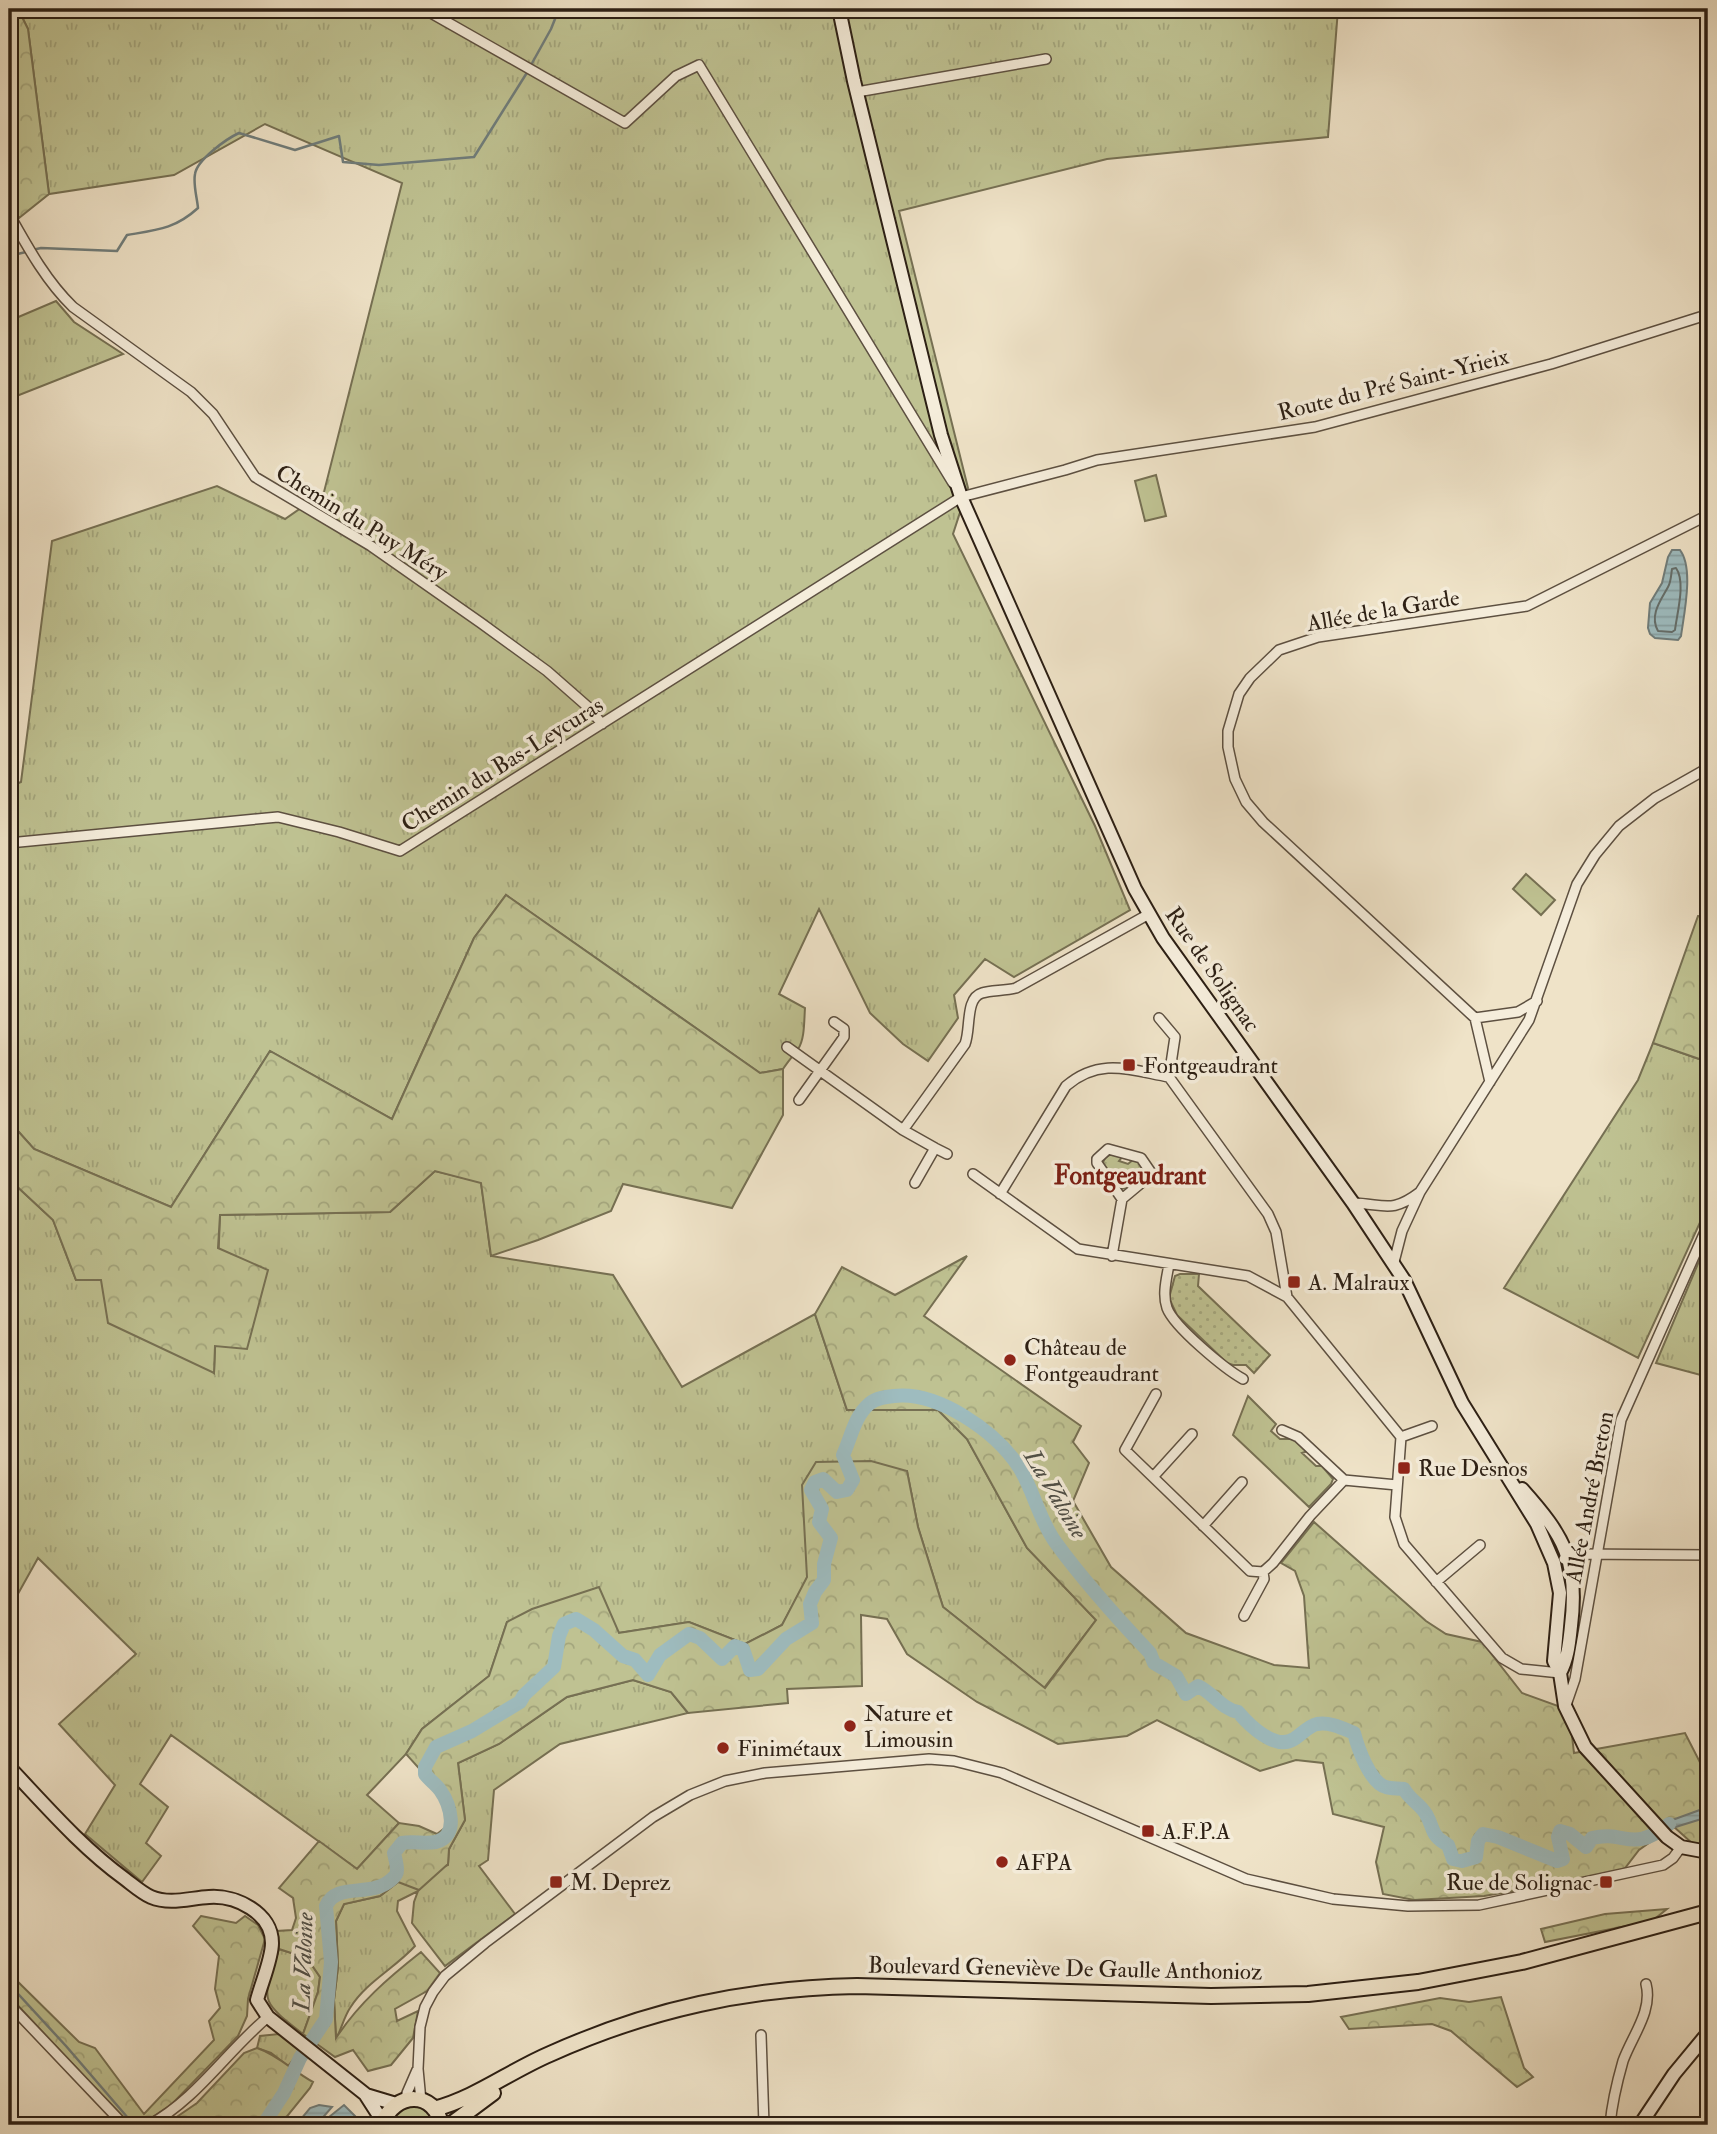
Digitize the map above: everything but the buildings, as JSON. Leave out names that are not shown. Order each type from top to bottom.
[{"type":"main road","name":"Boulevard Geneviève De Gaulle Anthonioz","points":[[414,2103],[467,2098],[547,2055],[604,2031],[698,2003],[740,1995],[815,1987],[857,1986],[1211,1997],[1308,1994],[1418,1982],[1522,1962],[1708,1912]]},
{"type":"main road","name":"Boulevard Geneviève De Gaulle Anthonioz","points":[[450,2125],[507,2084],[582,2048],[673,2016],[754,2000],[857,1993],[1213,2006],[1309,2002],[1428,1988],[1522,1971],[1708,1920]]},
{"type":"main road","points":[[383,2124],[389,2110],[414,2103],[440,2119],[441,2125]]},
{"type":"street","points":[[424,9],[625,123],[676,76],[699,65],[961,497]]},
{"type":"street","name":"Rue de Solignac","points":[[839,9],[941,435],[961,497],[1135,889],[1180,962],[1394,1262],[1462,1403],[1537,1524],[1554,1563],[1560,1593],[1554,1661],[1560,1673],[1565,1706],[1585,1747],[1663,1832],[1681,1847]]},
{"type":"street","points":[[857,92],[1046,58]]},
{"type":"street","name":"Chemin du Puy Méry","points":[[9,214],[30,252],[60,295],[191,392],[213,414],[254,477],[371,547],[458,607],[547,671],[588,707],[602,724]]},
{"type":"street","name":"Route du Pré Saint-Yrieix","points":[[961,497],[1097,460],[1315,427],[1550,364],[1700,317],[1708,318]]},
{"type":"street","name":"Chemin du Bas-Leycuras","points":[[9,842],[278,817],[400,851],[961,497]]},
{"type":"street","name":"Allée de la Garde","points":[[1475,1018],[1264,822],[1246,802],[1235,779],[1228,747],[1228,731],[1239,694],[1250,678],[1279,650],[1318,637],[1527,606],[1708,515]]},
{"type":"street","points":[[1394,1262],[1402,1231],[1420,1192],[1529,1020],[1577,884],[1595,855],[1619,826],[1655,798],[1708,768]]},
{"type":"street","points":[[903,1130],[965,1044],[970,1032],[970,1005],[979,995],[1016,988],[1149,914]]},
{"type":"street","points":[[1490,1082],[1475,1018],[1518,1012],[1537,1000]]},
{"type":"street","points":[[1159,1017],[1175,1037],[1170,1077],[1268,1214],[1276,1232],[1287,1297]]},
{"type":"street","points":[[799,1101],[844,1037],[844,1029],[834,1022]]},
{"type":"street","points":[[787,1047],[903,1130],[947,1154]]},
{"type":"street","points":[[1000,1194],[1066,1086],[1073,1080],[1094,1069],[1108,1067],[1170,1077]]},
{"type":"street","points":[[915,1183],[935,1148]]},
{"type":"street","points":[[1112,1256],[1122,1199],[1152,1172],[1142,1158],[1108,1149],[1097,1159],[1097,1163],[1122,1199]]},
{"type":"street","points":[[973,1174],[1078,1249],[1248,1276],[1287,1297],[1401,1437],[1395,1517],[1404,1544],[1502,1658],[1521,1669],[1560,1673]]},
{"type":"street","points":[[1353,1203],[1384,1207],[1400,1205],[1420,1192]]},
{"type":"street","name":"Allée André Breton","points":[[1565,1706],[1575,1679],[1621,1420],[1708,1225]]},
{"type":"street","points":[[1169,1264],[1165,1304],[1171,1317],[1228,1371],[1243,1379]]},
{"type":"street","points":[[1156,1394],[1125,1450],[1250,1571],[1263,1572],[1273,1563],[1310,1516],[1344,1480]]},
{"type":"street","points":[[1401,1437],[1432,1426]]},
{"type":"street","points":[[1282,1430],[1298,1437],[1344,1480],[1397,1485]]},
{"type":"street","points":[[1153,1477],[1192,1434]]},
{"type":"street","name":"Rue de Solignac","points":[[1506,1471],[1557,1530],[1569,1557],[1574,1580],[1574,1600],[1567,1660],[1560,1673]]},
{"type":"street","points":[[1203,1526],[1242,1482]]},
{"type":"street","points":[[1436,1582],[1480,1545]]},
{"type":"street","points":[[1554,1563],[1576,1554],[1708,1555]]},
{"type":"street","points":[[1244,1616],[1264,1579],[1263,1572]]},
{"type":"street","points":[[414,2103],[420,2027],[425,2007],[445,1976],[653,1817],[706,1788],[725,1781],[765,1773],[929,1759],[954,1761],[1002,1773],[1246,1879],[1332,1899],[1377,1905],[1479,1905],[1663,1865],[1673,1858],[1681,1847],[1708,1852]]},
{"type":"street","points":[[9,1767],[83,1844],[152,1898],[172,1902],[210,1896],[226,1898],[246,1905],[262,1917],[272,1944],[257,2000],[268,2017],[365,2095],[374,2105],[383,2124]]},
{"type":"street","points":[[1609,2125],[1624,2058],[1647,2006],[1646,1984]]},
{"type":"street","points":[[9,2004],[124,2125]]},
{"type":"street","points":[[149,2125],[166,2116],[193,2092],[268,2017]]},
{"type":"street","points":[[1640,2125],[1674,2074],[1708,2033]]},
{"type":"street","points":[[761,2035],[764,2125]]},
{"type":"street","points":[[414,2103],[407,2094],[418,2069]]},
{"type":"street","points":[[365,2095],[414,2103]]},
{"type":"green space","points":[[9,9],[18,9],[28,29],[49,194],[19,218],[9,201]]},
{"type":"green space","points":[[18,9],[1338,9],[1328,137],[1107,159],[899,211],[968,488],[953,534],[1095,826],[1130,910],[1014,977],[985,959],[954,995],[958,1018],[928,1061],[903,1044],[870,1013],[819,909],[779,994],[805,1008],[802,1040],[783,1069],[760,1073],[506,895],[474,938],[392,1119],[270,1051],[171,1207],[34,1149],[9,1121],[9,787],[21,782],[52,541],[217,486],[285,519],[324,492],[402,183],[265,124],[174,175],[49,194],[28,29]]},
{"type":"green space","points":[[56,301],[74,322],[123,354],[9,399],[9,321]]},
{"type":"green space","points":[[1156,475],[1166,516],[1145,521],[1135,481]]},
{"type":"green space","points":[[1526,874],[1555,900],[1541,915],[1513,889]]},
{"type":"green space","points":[[506,895],[760,1073],[783,1069],[783,1115],[732,1208],[623,1184],[611,1211],[491,1256],[481,1183],[435,1171],[390,1212],[220,1215],[218,1248],[268,1270],[247,1349],[215,1346],[214,1373],[108,1323],[101,1280],[76,1280],[53,1220],[9,1179],[9,1121],[34,1149],[171,1207],[270,1051],[392,1119],[474,938]]},
{"type":"green space","points":[[1698,916],[1708,917],[1708,1062],[1653,1043]]},
{"type":"green space","points":[[1653,1043],[1708,1062],[1708,1205],[1638,1358],[1504,1288],[1638,1080]]},
{"type":"green space","points":[[1112,1154],[1123,1156],[1119,1161],[1128,1164],[1134,1159],[1142,1162],[1146,1168],[1145,1176],[1129,1188],[1119,1189],[1103,1165],[1106,1157]]},
{"type":"green space","points":[[435,1171],[481,1182],[491,1256],[613,1275],[682,1387],[815,1314],[847,1410],[938,1410],[967,1439],[1027,1548],[1096,1620],[1044,1688],[943,1607],[918,1527],[907,1471],[803,1485],[808,1577],[782,1625],[745,1644],[689,1622],[618,1633],[507,1622],[489,1676],[422,1729],[406,1754],[367,1795],[399,1823],[357,1869],[171,1735],[140,1784],[168,1807],[146,1843],[161,1856],[142,1882],[85,1834],[115,1785],[59,1724],[136,1654],[38,1558],[9,1610],[9,1179],[53,1220],[76,1280],[101,1280],[214,1373],[220,1215],[390,1212]]},
{"type":"green space","points":[[1708,1240],[1708,1377],[1656,1363]]},
{"type":"green space","points":[[967,1256],[924,1316],[1081,1426],[1073,1442],[1089,1463],[1073,1501],[1111,1567],[1186,1633],[1274,1665],[1309,1668],[1304,1596],[1295,1571],[1281,1563],[1314,1522],[1426,1621],[1446,1634],[1482,1642],[1522,1693],[1569,1710],[1574,1753],[1685,1733],[1708,1778],[1708,1844],[1693,1844],[1673,1826],[1639,1850],[1622,1872],[1484,1896],[1414,1900],[1383,1894],[1376,1862],[1384,1827],[1333,1814],[1323,1763],[1296,1760],[1260,1771],[1157,1720],[1127,1736],[1058,1744],[977,1702],[907,1654],[887,1619],[861,1615],[862,1686],[787,1689],[788,1703],[688,1713],[671,1692],[633,1680],[567,1697],[499,1744],[458,1763],[465,1820],[449,1849],[448,1864],[419,1890],[398,1882],[380,1896],[344,1904],[336,1921],[336,2038],[354,2013],[397,1971],[421,1952],[440,1973],[427,1991],[395,2009],[397,2021],[418,2011],[413,2038],[391,2065],[368,2071],[353,2050],[335,2057],[303,2034],[318,1992],[320,1977],[307,1958],[279,1949],[277,1931],[292,1930],[296,1918],[293,1898],[279,1888],[319,1841],[357,1869],[399,1823],[419,1826],[437,1834],[446,1827],[455,1808],[406,1754],[422,1729],[489,1676],[507,1622],[532,1609],[599,1587],[619,1633],[689,1622],[745,1644],[782,1625],[807,1577],[802,1485],[816,1462],[871,1461],[907,1471],[918,1527],[943,1607],[1045,1688],[1096,1620],[1027,1548],[967,1439],[938,1410],[847,1410],[815,1314],[842,1267],[895,1295]]},
{"type":"green space","points":[[1199,1274],[1198,1286],[1270,1355],[1254,1373],[1246,1365],[1227,1363],[1177,1315],[1169,1298],[1175,1276]]},
{"type":"green space","points":[[1248,1396],[1276,1424],[1271,1431],[1280,1439],[1295,1439],[1308,1451],[1302,1453],[1316,1466],[1322,1466],[1333,1479],[1309,1507],[1233,1435]]},
{"type":"green space","points":[[633,1680],[671,1692],[688,1713],[560,1744],[494,1790],[488,1860],[479,1866],[515,1914],[445,1966],[412,1923],[418,1891],[398,1901],[397,1911],[415,1946],[357,1999],[336,2039],[336,1921],[344,1904],[380,1896],[398,1882],[448,1865],[449,1849],[465,1820],[458,1763],[499,1744],[567,1697]]},
{"type":"green space","points":[[1667,1909],[1652,1921],[1545,1942],[1541,1929],[1605,1914]]},
{"type":"green space","points":[[201,1916],[236,1923],[245,1916],[258,1925],[265,1939],[248,1999],[247,2016],[238,2036],[171,2105],[142,2124],[128,2123],[9,1996],[9,1973],[79,2042],[95,2048],[144,2114],[214,2040],[209,2021],[220,2008],[215,1989],[219,1956],[193,1926]]},
{"type":"green space","points":[[279,1949],[307,1958],[320,1977],[318,1992],[303,2034],[278,2013],[268,1998],[267,1990]]},
{"type":"green space","points":[[1501,1997],[1524,2068],[1533,2077],[1517,2087],[1451,2031],[1432,2024],[1349,2029],[1341,2017],[1440,1998],[1469,2002]]},
{"type":"green space","points":[[279,2034],[300,2051],[288,2066],[271,2053],[257,2048],[260,2036]]},
{"type":"green space","points":[[257,2048],[313,2082],[280,2125],[165,2125],[197,2103],[244,2053]]},
{"type":"green space","points":[[405,2104],[427,2108],[437,2125],[387,2125]]},
{"type":"water","points":[[1672,550],[1680,550],[1687,579],[1686,604],[1678,640],[1655,638],[1648,628],[1650,603],[1662,583]]},
{"type":"water","points":[[1708,1807],[1708,1817],[1669,1829],[1664,1823]]},
{"type":"water","points":[[319,2105],[332,2107],[319,2125],[296,2125],[310,2108]]},
{"type":"water","points":[[344,2105],[355,2116],[351,2125],[319,2125]]},
{"type":"waterway","points":[[531,65],[559,9]]},
{"type":"waterway","points":[[32,250],[41,248],[117,251],[127,235],[157,230],[190,215],[198,208],[194,182],[197,168],[213,150],[239,133],[295,150],[339,136],[343,162],[379,165],[474,157],[528,71]]},
{"type":"waterway","points":[[9,256],[26,252]]},
{"type":"waterway","name":"La Valoine","points":[[263,2125],[284,2093],[300,2058],[326,2019],[331,1962],[326,1906],[331,1898],[346,1892],[384,1885],[396,1875],[394,1853],[402,1843],[436,1842],[448,1833],[451,1819],[447,1803],[440,1790],[425,1774],[425,1767],[436,1747],[472,1731],[520,1702],[554,1667],[559,1636],[564,1624],[576,1619],[594,1630],[623,1656],[635,1660],[648,1675],[660,1655],[689,1634],[700,1638],[722,1659],[735,1646],[743,1649],[750,1670],[758,1669],[786,1639],[812,1623],[810,1604],[824,1580],[824,1564],[831,1538],[819,1522],[822,1509],[811,1490],[815,1482],[823,1479],[837,1492],[847,1490],[853,1480],[843,1455],[853,1428],[864,1409],[884,1397],[911,1396],[929,1400],[964,1416],[996,1440],[1019,1467],[1045,1525],[1067,1558],[1150,1653],[1154,1663],[1176,1676],[1186,1694],[1198,1686],[1227,1708],[1238,1712],[1263,1735],[1279,1742],[1294,1739],[1317,1724],[1340,1727],[1354,1733],[1358,1747],[1375,1779],[1386,1787],[1404,1789],[1426,1814],[1436,1835],[1448,1845],[1453,1859],[1462,1861],[1476,1857],[1478,1841],[1483,1834],[1498,1837],[1557,1861],[1563,1859],[1558,1837],[1560,1831],[1570,1834],[1586,1847],[1592,1838],[1604,1836],[1637,1840],[1646,1838],[1669,1824]]},
{"type":"waterway","points":[[9,1984],[134,2125]]},
{"type":"place","name":"Fontgeaudrant","points":[[1129,1065]]},
{"type":"place","name":"A. Malraux","points":[[1294,1282]]},
{"type":"place","name":"Château de Fontgeaudrant","points":[[1010,1360]]},
{"type":"place","name":"Rue Desnos","points":[[1404,1468]]},
{"type":"place","name":"Nature et Limousin","points":[[850,1726]]},
{"type":"place","name":"Finimétaux","points":[[723,1748]]},
{"type":"place","name":"A.F.P.A","points":[[1148,1831]]},
{"type":"place","name":"AFPA","points":[[1002,1862]]},
{"type":"place","name":"M. Deprez","points":[[556,1882]]},
{"type":"place","name":"Rue de Solignac","points":[[1606,1882]]},
{"type":"district","name":"Fontgeaudrant","points":[[1130,1175]]}]
